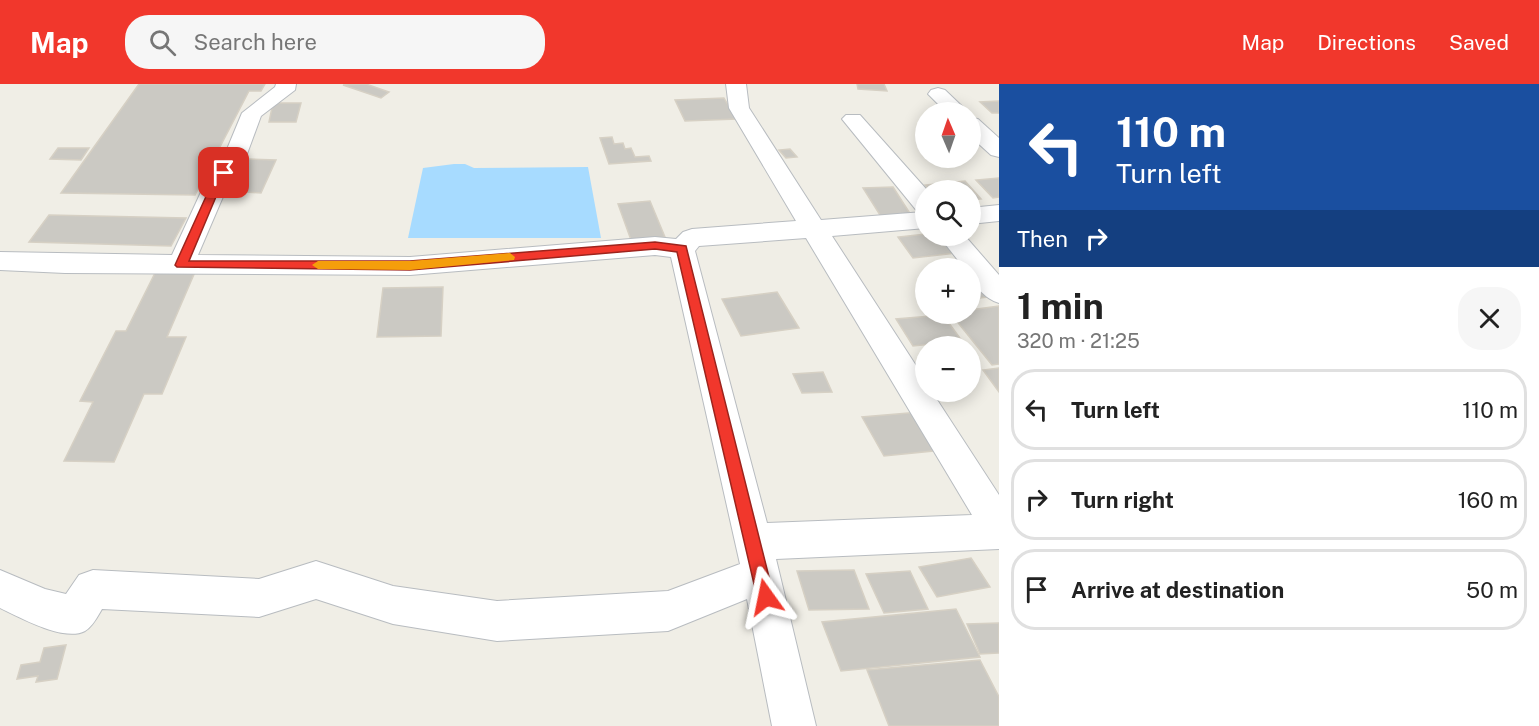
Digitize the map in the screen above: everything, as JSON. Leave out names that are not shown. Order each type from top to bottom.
[{"type":"street","points":[[181,265],[213,192],[236,154],[252,113],[285,90],[286,84]]},
{"type":"street","points":[[0,589],[44,608],[74,616],[93,589],[259,598],[316,580],[393,605],[497,621],[668,611],[758,559],[999,529],[739,108],[736,84]]},
{"type":"street","points":[[938,94],[947,102]]},
{"type":"street","points":[[853,119],[915,192]]},
{"type":"street","points":[[981,134],[999,150]]},
{"type":"street","points":[[981,215],[999,213]]},
{"type":"street","points":[[682,249],[692,238],[915,221]]},
{"type":"street","points":[[0,261],[410,266],[655,246],[682,249]]},
{"type":"street","points":[[959,246],[999,293]]},
{"type":"street","points":[[682,249],[758,559],[794,726]]},
{"type":"water","points":[[465,164],[474,168],[588,167],[601,238],[408,238],[423,168]]},
{"type":"building","points":[[139,84],[265,84],[261,91],[249,91],[195,195],[61,193]]},
{"type":"building","points":[[366,84],[389,92],[381,98],[343,85]]},
{"type":"building","points":[[857,84],[884,84],[887,91],[858,89]]},
{"type":"building","points":[[724,98],[736,119],[685,121],[675,100]]},
{"type":"building","points":[[999,101],[999,113],[992,113],[980,102]]},
{"type":"building","points":[[273,103],[301,103],[296,122],[269,122]]},
{"type":"building","points":[[612,137],[614,144],[623,143],[625,149],[631,148],[635,157],[649,156],[651,161],[609,164],[600,138]]},
{"type":"building","points":[[58,148],[89,148],[81,160],[50,159]]},
{"type":"building","points":[[790,149],[797,157],[786,158],[779,150]]},
{"type":"building","points":[[246,159],[276,160],[261,193],[229,191]]},
{"type":"building","points":[[999,178],[999,197],[993,198],[981,185],[981,180],[976,180]]},
{"type":"building","points":[[893,187],[911,215],[880,215],[863,188]]},
{"type":"building","points":[[650,201],[665,237],[631,240],[618,204]]},
{"type":"building","points":[[49,215],[186,218],[171,246],[29,242]]},
{"type":"building","points":[[915,235],[915,246],[951,246],[957,253],[913,258],[898,237]]},
{"type":"building","points":[[156,271],[195,272],[167,337],[186,337],[162,394],[144,394],[114,462],[64,461],[93,402],[80,401],[116,331],[126,331]]},
{"type":"building","points":[[981,286],[990,297],[981,298]]},
{"type":"building","points":[[443,287],[441,336],[377,337],[383,288]]},
{"type":"building","points":[[777,292],[799,328],[741,336],[722,299]]},
{"type":"building","points":[[999,306],[999,364],[992,365],[981,351],[981,336],[969,336],[959,324],[981,324],[981,308]]},
{"type":"building","points":[[915,317],[915,324],[950,324],[958,336],[915,336],[915,346],[913,346],[896,319]]},
{"type":"building","points":[[999,368],[999,392],[983,370]]},
{"type":"building","points":[[823,372],[832,392],[802,393],[793,374]]},
{"type":"building","points":[[920,412],[943,450],[884,456],[862,417]]},
{"type":"building","points":[[971,558],[990,587],[937,597],[919,567]]},
{"type":"building","points":[[854,570],[869,609],[809,610],[797,571]]},
{"type":"building","points":[[910,571],[928,609],[884,613],[866,574]]},
{"type":"building","points":[[956,609],[980,657],[841,671],[822,622]]},
{"type":"building","points":[[999,623],[999,653],[980,654],[967,624]]},
{"type":"building","points":[[66,645],[57,679],[36,682],[38,676],[17,679],[21,665],[40,662],[44,648]]},
{"type":"building","points":[[980,660],[999,697],[999,726],[889,726],[867,670]]},
{"type":"slow traffic","points":[[318,265],[410,266],[510,257]]},
{"type":"route","points":[[224,173],[213,192],[181,265],[410,266],[655,246],[682,249],[766,597]]}]
